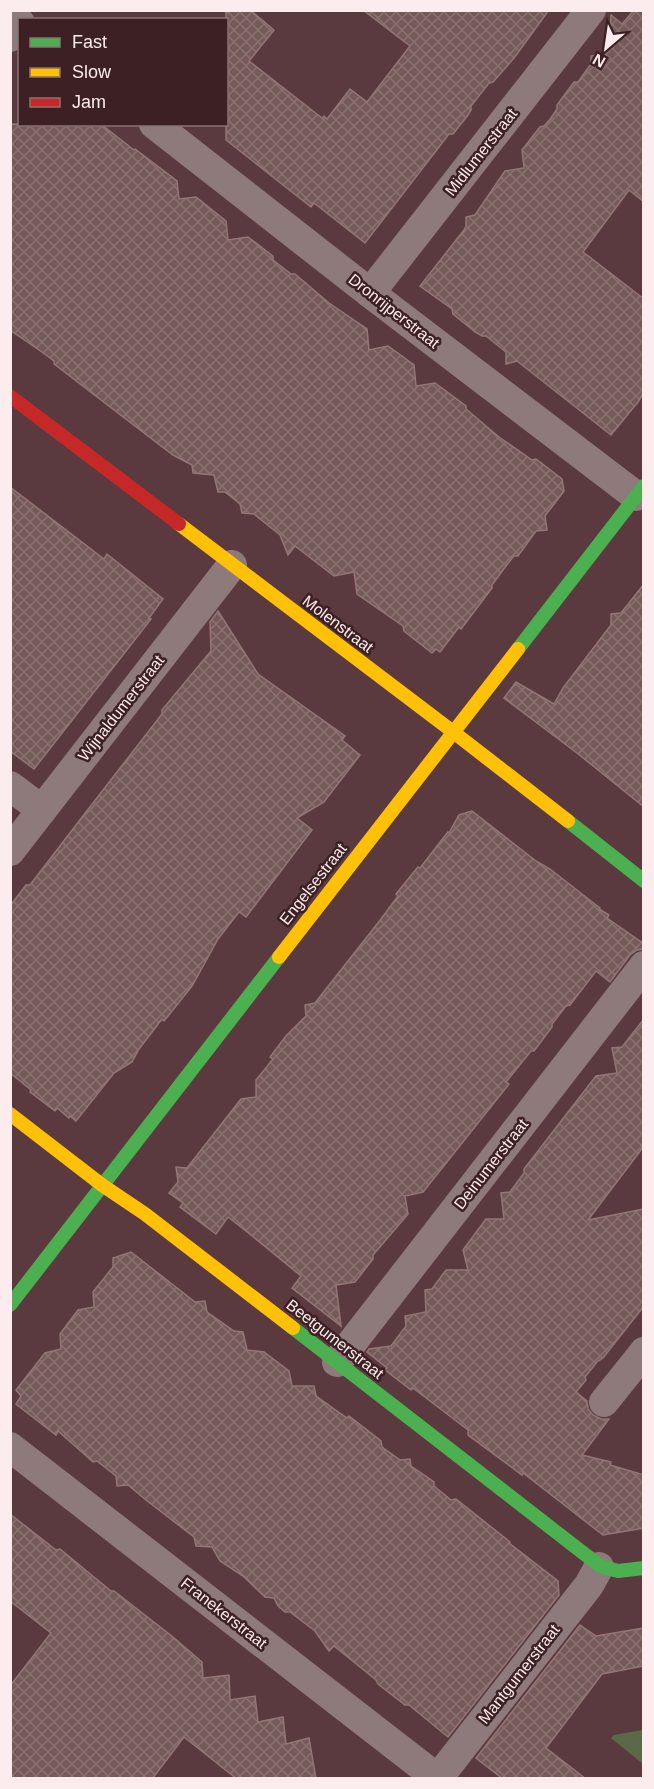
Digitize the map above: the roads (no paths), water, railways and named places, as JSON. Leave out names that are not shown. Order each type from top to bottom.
[{"type":"street","name":"Midlumerstraat","points":[[370,294],[591,10]]},
{"type":"street","name":"Dronrijperstraat","points":[[157,126],[370,294],[640,491]]},
{"type":"street","name":"Molenstraat","points":[[10,396],[452,731],[644,881]]},
{"type":"street","name":"Engelsestraat","points":[[10,1305],[640,491]]},
{"type":"street","name":"Wijnaldumerstraat","points":[[10,851],[232,565]]},
{"type":"street","points":[[10,786],[42,810]]},
{"type":"street","name":"Deinumerstraat","points":[[338,1362],[644,966]]},
{"type":"street","name":"Beetgumerstraat","points":[[10,1114],[338,1362],[599,1567]]},
{"type":"street","points":[[604,1402],[644,1352]]},
{"type":"street","name":"Franekerstraat","points":[[10,1447],[437,1779]]},
{"type":"street","points":[[599,1567],[617,1573],[644,1568]]},
{"type":"street","name":"Mantgumerstraat","points":[[437,1779],[589,1585],[599,1567]]}]
